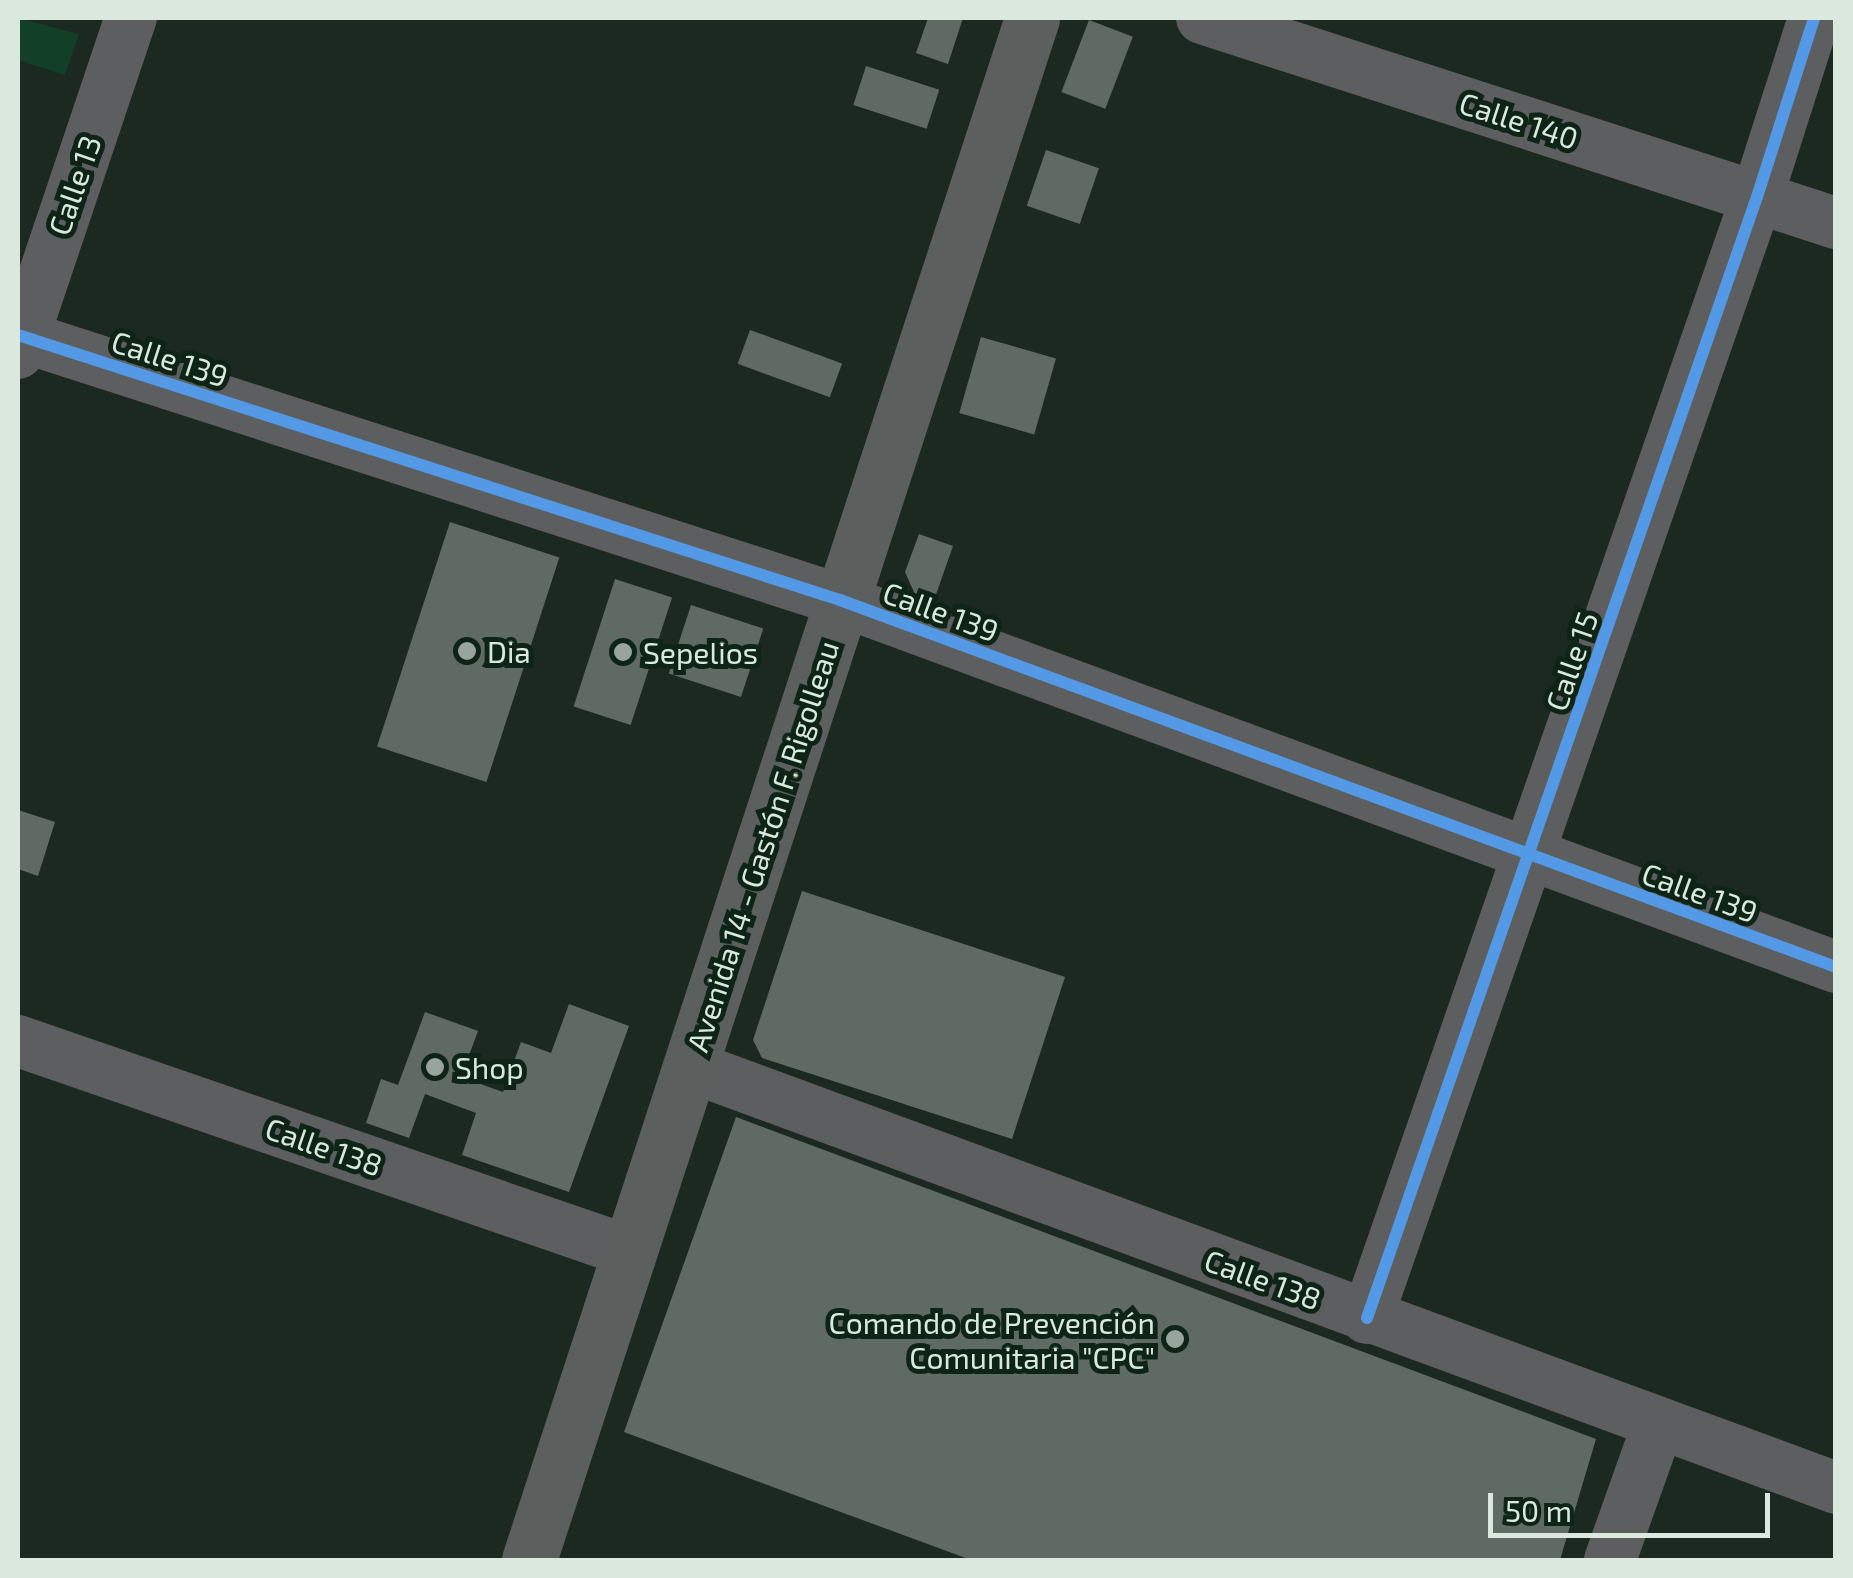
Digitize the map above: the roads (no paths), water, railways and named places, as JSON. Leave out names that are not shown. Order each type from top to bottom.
[{"type":"main road","name":"Avenida 14 - Gastón F. Rigolleau","points":[[529,1560],[1032,18]]},
{"type":"street","name":"Calle 13","points":[[19,342],[131,18]]},
{"type":"street","name":"Calle 140","points":[[1202,18],[1836,223]]},
{"type":"street","name":"Calle 15","points":[[1367,1318],[1530,858],[1757,197],[1814,18]]},
{"type":"street","name":"Calle 139","points":[[19,342],[840,600],[1530,858],[1836,967]]},
{"type":"street","name":"Calle 138","points":[[18,1040],[630,1252]]},
{"type":"street","name":"Calle 138","points":[[692,1067],[1836,1488]]},
{"type":"street","points":[[1610,1560],[1658,1425]]},
{"type":"place","name":"Dia","points":[[467,651]]},
{"type":"place","name":"Sepelios","points":[[623,652]]},
{"type":"place","name":"Shop","points":[[435,1067]]},
{"type":"place","name":"Comando de Prevención Comunitaria \"CPC\"","points":[[1175,1339]]}]
